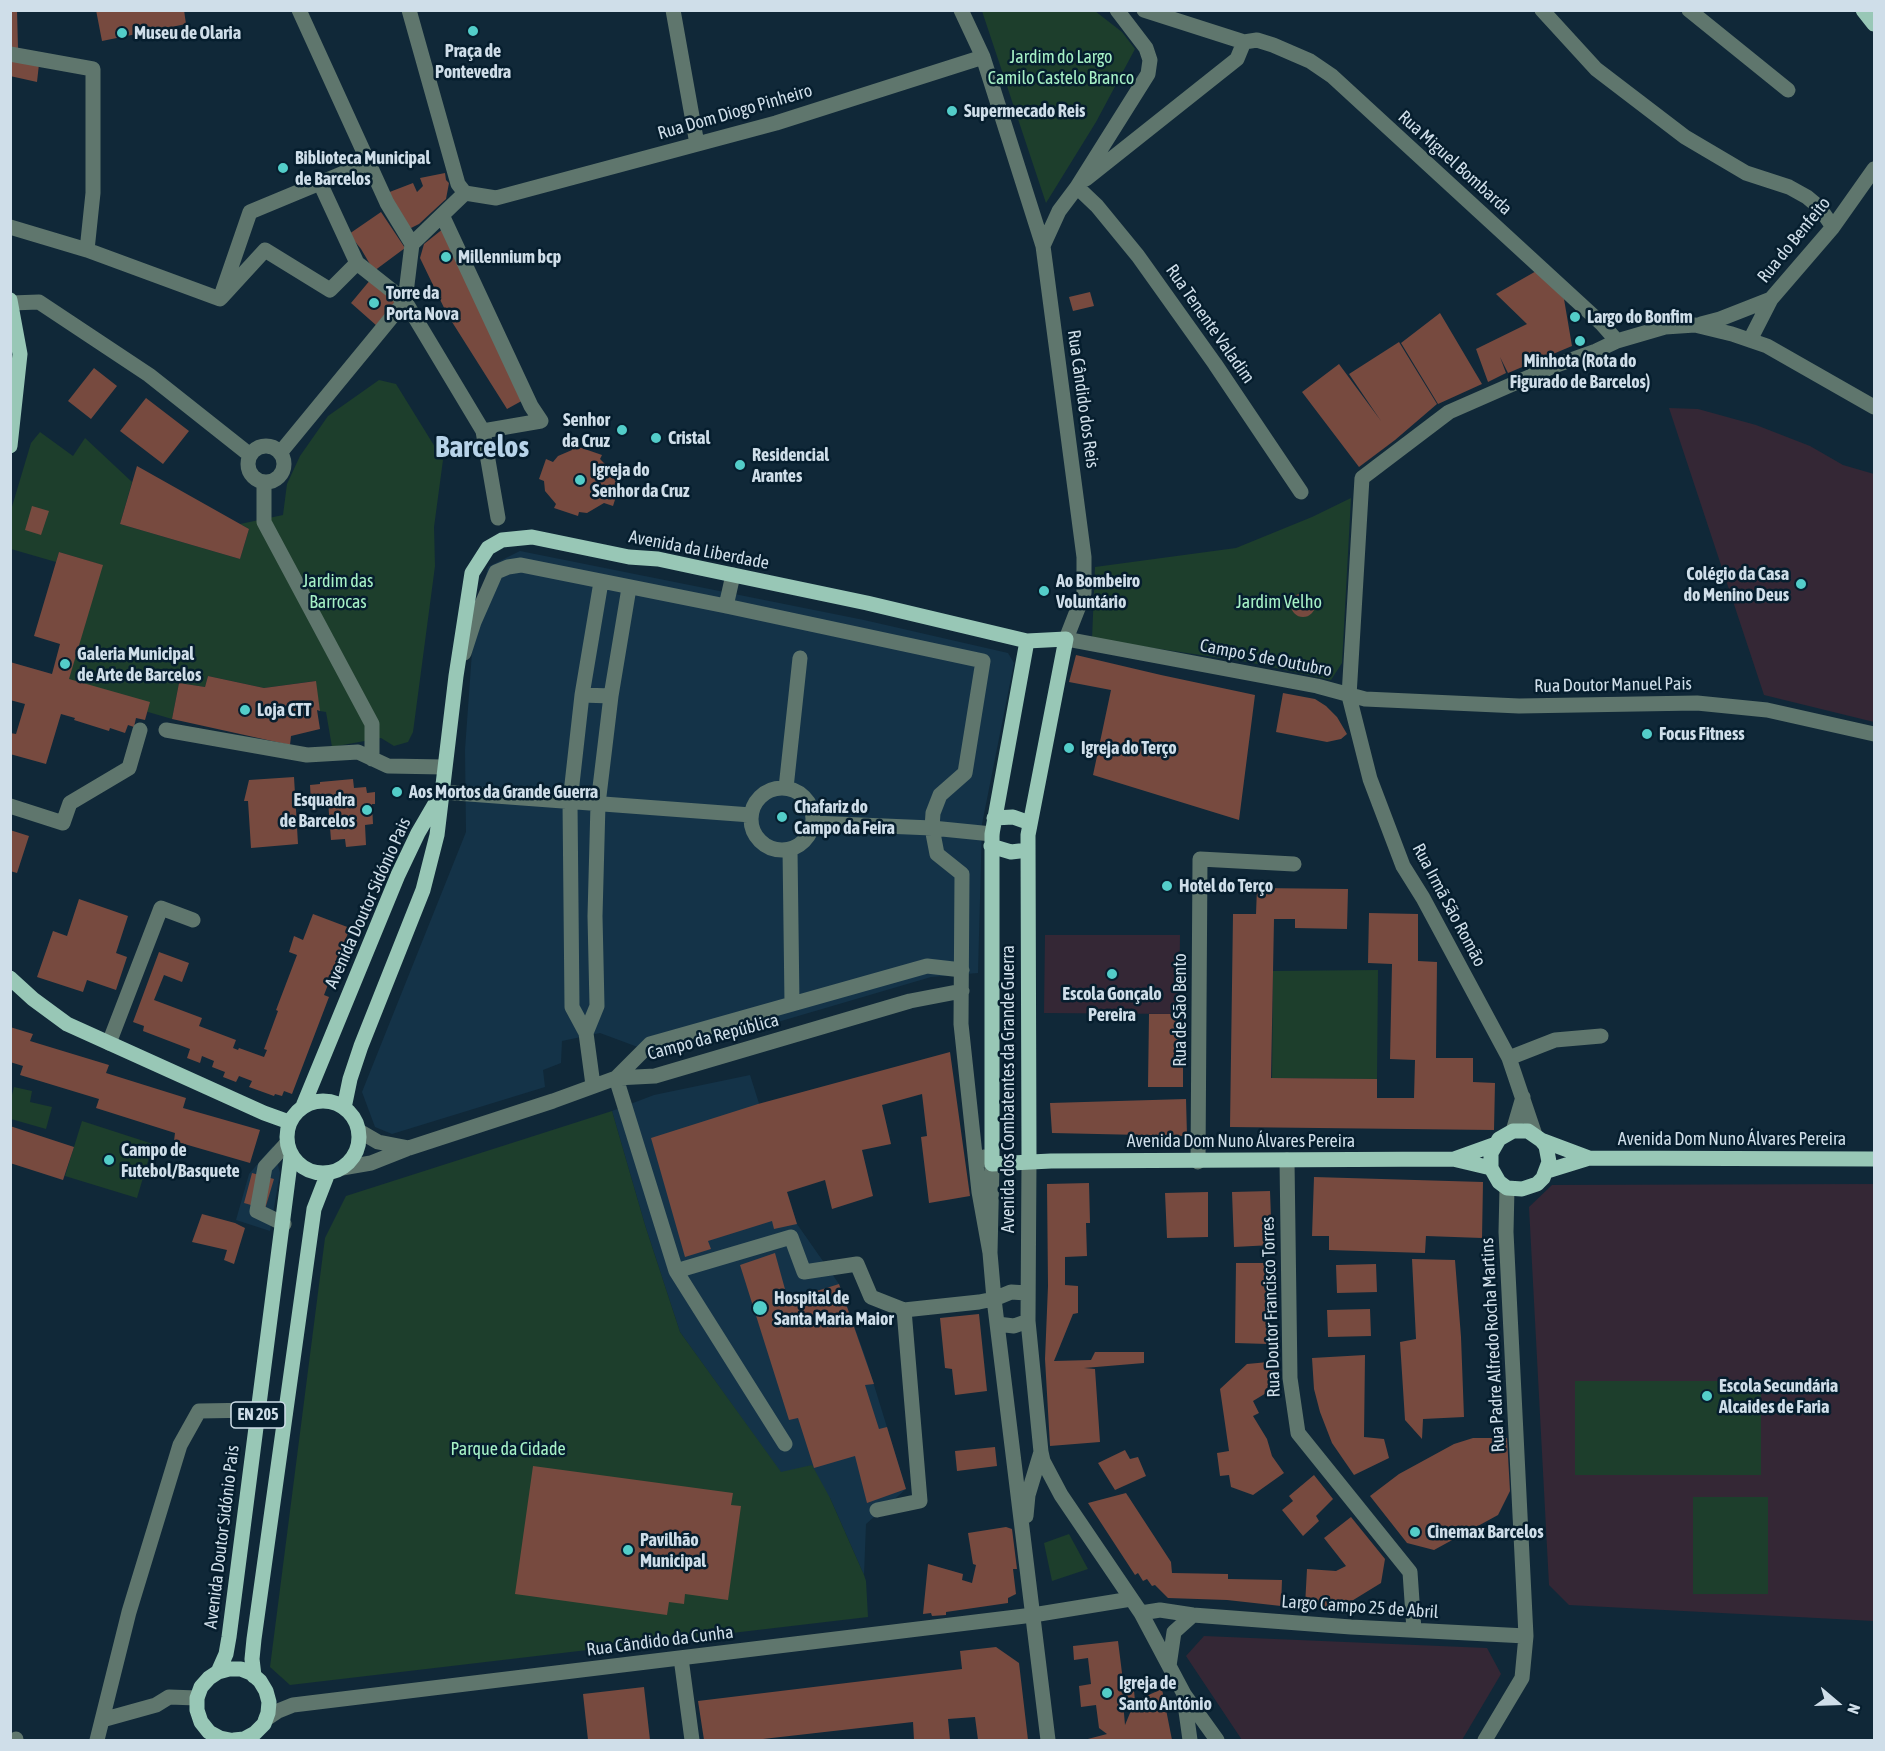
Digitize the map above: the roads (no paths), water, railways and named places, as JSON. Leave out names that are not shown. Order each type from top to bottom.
[{"type":"main road","points":[[1863,10],[1875,24]]},
{"type":"main road","points":[[10,446],[20,354],[11,301]]},
{"type":"main road","name":"Avenida da Liberdade","points":[[442,792],[456,676],[472,573],[488,548],[502,540],[532,537],[629,557],[658,559],[867,603],[1027,641],[1066,639]]},
{"type":"main road","name":"Avenida dos Combatentes da Grande Guerra","points":[[1029,1161],[1028,850],[1030,823],[1066,639]]},
{"type":"main road","name":"Avenida dos Combatentes da Grande Guerra","points":[[992,1164],[992,840],[994,818],[1027,641]]},
{"type":"main road","name":"Avenida Doutor Sidónio Pais","points":[[303,1106],[398,875],[418,833],[442,792]]},
{"type":"main road","name":"Avenida Doutor Sidónio Pais","points":[[344,1108],[350,1079],[361,1046],[423,890],[437,835],[442,792]]},
{"type":"main road","points":[[994,818],[1013,817],[1030,823]]},
{"type":"main road","points":[[992,840],[1011,852],[1028,850]]},
{"type":"main road","points":[[10,978],[33,999],[67,1024],[264,1113],[290,1122],[303,1106],[324,1101],[334,1103],[351,1114],[359,1131]]},
{"type":"main road","name":"EN 205","points":[[289,1149],[286,1132],[290,1122]]},
{"type":"main road","name":"Avenida Dom Nuno Álvares Pereira","points":[[1453,1160],[1493,1145],[1498,1138],[1521,1130],[1589,1158]]},
{"type":"main road","name":"EN 205","points":[[254,1676],[252,1659],[254,1639],[314,1209],[335,1171],[350,1161],[356,1152],[359,1131]]},
{"type":"main road","points":[[1538,1137],[1548,1154],[1547,1171]]},
{"type":"main road","points":[[1493,1145],[1491,1168],[1499,1182],[1508,1188]]},
{"type":"main road","points":[[289,1149],[307,1170],[318,1173],[335,1171]]},
{"type":"main road","name":"Avenida Doutor Sidónio Pais","points":[[218,1672],[230,1637],[284,1224],[289,1149]]},
{"type":"main road","name":"Avenida Dom Nuno Álvares Pereira","points":[[1508,1188],[1530,1187],[1543,1178],[1547,1171],[1589,1158],[1875,1159]]},
{"type":"main road","name":"Avenida Dom Nuno Álvares Pereira","points":[[992,1164],[1029,1161],[1453,1160],[1491,1168]]},
{"type":"main road","points":[[197,1698],[197,1710],[201,1722],[211,1736],[232,1740],[244,1739],[252,1737],[264,1724],[269,1702],[260,1681],[241,1669],[218,1672]]},
{"type":"main road","name":"EN 205","points":[[197,1698],[201,1687],[218,1672]]},
{"type":"street","points":[[280,453],[405,301],[412,244],[387,203],[299,10]]},
{"type":"street","points":[[409,10],[458,184],[465,193],[412,244]]},
{"type":"street","points":[[673,10],[697,144]]},
{"type":"street","name":"Rua Cândido dos Reis","points":[[961,10],[983,57],[1043,246],[1084,557],[1084,593],[1066,639]]},
{"type":"street","points":[[1043,246],[1059,211],[1077,187],[1148,74],[1150,60],[1146,48],[1117,10]]},
{"type":"street","name":"Rua Miguel Bombarda","points":[[1144,10],[1244,42],[1257,40],[1273,45],[1310,61],[1332,76],[1602,324],[1617,341]]},
{"type":"street","points":[[1542,10],[1596,69],[1685,137],[1746,173],[1807,197],[1819,207],[1833,227]]},
{"type":"street","points":[[1689,10],[1788,90]]},
{"type":"street","points":[[1077,187],[1237,59],[1244,42]]},
{"type":"street","points":[[10,54],[93,69],[93,193],[87,250]]},
{"type":"street","name":"Rua Dom Diogo Pinheiro","points":[[465,193],[496,198],[776,123],[983,57]]},
{"type":"street","points":[[221,298],[250,212],[368,163]]},
{"type":"street","name":"Rua do Benfeito","points":[[1695,325],[1720,320],[1771,299],[1833,227],[1875,170]]},
{"type":"street","points":[[320,183],[357,263],[405,301],[483,431],[498,518]]},
{"type":"street","name":"Rua Tenente Valadim","points":[[1077,187],[1097,206],[1138,256],[1215,363],[1301,492]]},
{"type":"street","points":[[442,215],[531,406],[541,421],[483,431]]},
{"type":"street","points":[[10,227],[87,250],[221,298]]},
{"type":"street","points":[[221,298],[265,249],[330,290],[357,263]]},
{"type":"street","points":[[1750,340],[1771,299]]},
{"type":"street","points":[[11,301],[39,302],[150,375],[250,455]]},
{"type":"street","points":[[1617,341],[1665,327],[1695,325],[1732,334],[1767,346],[1875,407]]},
{"type":"street","name":"Campo 5 de Outubro","points":[[1066,639],[1317,686],[1348,696],[1362,478],[1449,412],[1617,341]]},
{"type":"street","points":[[261,446],[268,446],[280,453],[284,459],[282,473],[278,478],[264,482],[258,481],[249,473],[250,455],[261,446]]},
{"type":"street","points":[[264,482],[264,522],[372,724],[372,759]]},
{"type":"street","points":[[456,676],[474,622],[496,572],[508,567],[521,566],[726,606],[983,661],[965,773],[940,795],[933,813],[932,828],[937,854],[962,874],[961,1024],[979,1192],[990,1253]]},
{"type":"street","points":[[726,606],[733,575]]},
{"type":"street","points":[[593,1085],[586,1033],[572,1007],[570,802],[582,694],[601,582]]},
{"type":"street","points":[[586,1033],[597,1006],[598,804],[611,696],[629,588]]},
{"type":"street","points":[[786,788],[800,658]]},
{"type":"street","points":[[582,694],[611,696]]},
{"type":"street","name":"Rua Doutor Manuel Pais","points":[[1348,696],[1365,699],[1519,706],[1696,704],[1767,710],[1875,734]]},
{"type":"street","name":"Rua Irmã São Romão","points":[[1348,696],[1370,779],[1403,866],[1423,898],[1509,1058],[1538,1137]]},
{"type":"street","points":[[10,806],[63,823],[70,803],[129,768],[140,730]]},
{"type":"street","points":[[166,730],[307,755],[358,752],[388,766],[444,767]]},
{"type":"street","points":[[786,788],[797,792],[807,800],[812,811],[813,823],[809,834],[801,843],[790,849],[778,850],[766,846],[757,838],[752,827],[751,815],[755,803],[763,794],[774,789],[786,788]]},
{"type":"street","points":[[442,792],[751,815]]},
{"type":"street","points":[[813,823],[932,828],[992,840]]},
{"type":"street","points":[[790,849],[792,1004]]},
{"type":"street","name":"Rua de São Bento","points":[[1198,1162],[1200,859],[1294,864]]},
{"type":"street","points":[[109,1043],[161,908],[193,920]]},
{"type":"street","points":[[571,918],[596,916]]},
{"type":"street","points":[[785,1444],[676,1271],[616,1078],[650,1044],[927,966],[962,970]]},
{"type":"street","name":"Campo da República","points":[[335,1171],[371,1163],[616,1078],[656,1076],[910,1001],[962,991]]},
{"type":"street","points":[[1509,1058],[1555,1040],[1601,1036]]},
{"type":"street","points":[[1513,1131],[1523,1097]]},
{"type":"street","name":"Campo da República","points":[[359,1131],[378,1142],[409,1148]]},
{"type":"street","points":[[973,1142],[981,1155],[992,1164]]},
{"type":"street","points":[[284,1224],[257,1211],[265,1167],[289,1149]]},
{"type":"street","name":"Rua Doutor Francisco Torres","points":[[1287,1160],[1290,1378],[1298,1433],[1410,1572],[1414,1630]]},
{"type":"street","name":"Avenida dos Combatentes da Grande Guerra","points":[[1024,1539],[1028,1495],[1041,1452],[1028,1321],[1029,1161]]},
{"type":"street","name":"Avenida dos Combatentes da Grande Guerra","points":[[992,1164],[990,1253],[994,1299],[1048,1740]]},
{"type":"street","name":"Rua Padre Alfredo Rocha Martins","points":[[1485,1740],[1522,1678],[1526,1636],[1506,1232],[1508,1188]]},
{"type":"street","points":[[676,1271],[791,1237],[804,1272],[857,1264],[871,1297],[904,1310],[994,1299],[1011,1292],[1028,1293]]},
{"type":"street","points":[[877,1510],[920,1502],[904,1310]]},
{"type":"street","points":[[997,1324],[1014,1326],[1028,1321]]},
{"type":"street","points":[[97,1740],[129,1612],[180,1445],[200,1411],[258,1410],[285,1414]]},
{"type":"street","points":[[1041,1452],[1043,1461],[1061,1495],[1141,1613],[1184,1694],[1216,1740]]},
{"type":"street","name":"Rua Cândido da Cunha","points":[[266,1719],[278,1711],[293,1706],[1033,1615],[1131,1599]]},
{"type":"street","name":"Largo Campo 25 de Abril","points":[[1141,1613],[1160,1610],[1193,1615],[1526,1636]]},
{"type":"street","points":[[1169,1666],[1174,1632],[1193,1615]]},
{"type":"street","points":[[681,1658],[692,1740]]},
{"type":"street","points":[[1184,1694],[1190,1740]]},
{"type":"street","name":"Rua Cândido da Cunha","points":[[267,1696],[293,1706]]},
{"type":"street","points":[[102,1720],[156,1705],[169,1697],[197,1698]]},
{"type":"place","name":"Praça de Pontevedra","points":[[473,31]]},
{"type":"place","name":"Museu de Olaria","points":[[122,33]]},
{"type":"place","name":"Supermecado Reis","points":[[952,111]]},
{"type":"place","name":"Biblioteca Municipal de Barcelos","points":[[283,168]]},
{"type":"place","name":"Millennium bcp","points":[[446,257]]},
{"type":"place","name":"Torre da Porta Nova","points":[[374,303]]},
{"type":"place","name":"Largo do Bonfim","points":[[1575,317]]},
{"type":"place","name":"Minhota (Rota do Figurado de Barcelos)","points":[[1580,341]]},
{"type":"place","name":"Senhor da Cruz","points":[[622,430]]},
{"type":"place","name":"Cristal","points":[[656,438]]},
{"type":"place","name":"Residencial Arantes","points":[[740,465]]},
{"type":"place","name":"Igreja do Senhor da Cruz","points":[[580,480]]},
{"type":"place","name":"Colégio da Casa do Menino Deus","points":[[1801,584]]},
{"type":"place","name":"Ao Bombeiro Voluntário","points":[[1044,591]]},
{"type":"place","name":"Galeria Municipal de Arte de Barcelos","points":[[65,664]]},
{"type":"place","name":"Loja CTT","points":[[245,710]]},
{"type":"place","name":"Focus Fitness","points":[[1647,734]]},
{"type":"place","name":"Igreja do Terço","points":[[1069,748]]},
{"type":"place","name":"Aos Mortos da Grande Guerra","points":[[397,792]]},
{"type":"place","name":"Esquadra de Barcelos","points":[[367,810]]},
{"type":"place","name":"Chafariz do Campo da Feira","points":[[782,817]]},
{"type":"place","name":"Hotel do Terço","points":[[1167,886]]},
{"type":"place","name":"Escola Gonçalo Pereira","points":[[1112,974]]},
{"type":"place","name":"Campo de Futebol/Basquete","points":[[109,1160]]},
{"type":"place","name":"Hospital de Santa Maria Maior","points":[[760,1308]]},
{"type":"place","name":"Escola Secundária Alcaides de Faria","points":[[1707,1396]]},
{"type":"place","name":"Cinemax Barcelos","points":[[1415,1532]]},
{"type":"place","name":"Pavilhão Municipal","points":[[628,1550]]},
{"type":"place","name":"Igreja de Santo António","points":[[1107,1693]]},
{"type":"district","name":"Barcelos","points":[[482,448]]},
{"type":"park label","name":"Jardim do Largo Camilo Castelo Branco","points":[[1061,67]]},
{"type":"park label","name":"Jardim das Barrocas","points":[[338,591]]},
{"type":"park label","name":"Jardim Velho","points":[[1279,602]]},
{"type":"park label","name":"Parque da Cidade","points":[[508,1449]]}]
